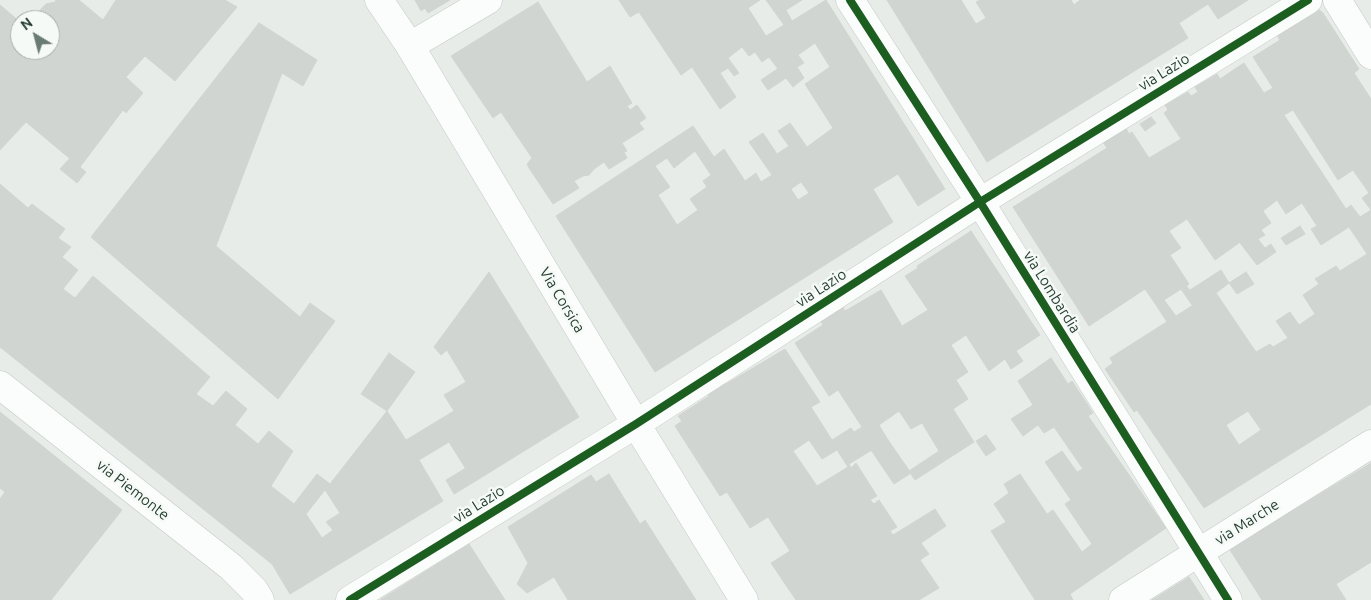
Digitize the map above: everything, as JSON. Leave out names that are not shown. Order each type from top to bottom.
[{"type":"street","name":"Via Corsica","points":[[379,0],[410,46],[636,424],[744,600]]},
{"type":"street","points":[[410,46],[488,0]]},
{"type":"street","name":"via Lombardia","points":[[850,0],[980,202],[1228,600]]},
{"type":"street","name":"via Lazio","points":[[350,600],[636,424],[980,202],[1308,0]]},
{"type":"street","points":[[1337,0],[1371,55]]},
{"type":"street","name":"via Piemonte","points":[[0,385],[231,567],[254,590],[260,600]]},
{"type":"street","name":"via Marche","points":[[1123,600],[1371,444]]},
{"type":"building","points":[[56,0],[79,0],[103,20],[116,0],[225,0],[237,7],[175,81],[128,42],[112,64],[143,93],[126,113],[123,110],[80,167],[26,122],[0,150],[0,5],[10,14],[10,60],[60,60],[60,10],[40,10],[46,4]]},
{"type":"building","points":[[415,0],[420,0],[425,8],[421,11]]},
{"type":"building","points":[[420,0],[450,0],[428,13]]},
{"type":"building","points":[[619,0],[760,0],[748,8],[766,36],[784,25],[766,0],[802,0],[786,10],[792,21],[826,0],[945,189],[918,206],[898,174],[873,189],[893,222],[655,372],[556,216],[693,126],[714,157],[724,149],[745,181],[756,173],[761,182],[772,175],[749,142],[763,133],[777,154],[789,146],[778,131],[790,123],[807,147],[833,128],[805,84],[830,67],[815,43],[778,69],[769,57],[762,62],[755,52],[749,56],[742,47],[728,58],[739,73],[734,76],[728,68],[720,73],[736,97],[720,109],[692,67],[681,75],[639,12],[630,17]],"holes":[[[695,151],[711,175],[703,181],[707,187],[690,199],[698,210],[677,225],[658,195],[670,187],[655,166],[667,158],[674,168]],[[801,182],[809,193],[798,200],[791,189]]]},
{"type":"building","points":[[887,0],[961,0],[976,24],[986,18],[976,2],[980,0],[1071,0],[1074,5],[1080,0],[1248,0],[1218,19],[1208,4],[1179,23],[1188,38],[987,162]]},
{"type":"building","points":[[538,2],[587,82],[610,66],[632,103],[627,106],[630,110],[637,105],[646,118],[639,123],[644,129],[622,143],[627,151],[624,152],[627,158],[609,169],[604,162],[589,175],[574,181],[579,188],[553,204],[527,164],[532,158],[501,112],[493,118],[451,56]]},
{"type":"building","points":[[1318,9],[1323,13],[1359,69],[1354,73],[1371,99],[1371,210],[1371,404],[1204,508],[1137,410],[1134,412],[1105,369],[1113,363],[1110,358],[1198,302],[1190,290],[1221,270],[1229,283],[1216,293],[1256,352],[1270,344],[1273,347],[1288,338],[1276,321],[1290,312],[1299,325],[1315,314],[1303,295],[1319,284],[1315,279],[1336,266],[1340,271],[1367,254],[1349,227],[1321,245],[1311,229],[1317,226],[1302,203],[1286,214],[1277,200],[1263,211],[1271,223],[1261,230],[1265,235],[1245,243],[1243,240],[1215,260],[1187,219],[1169,231],[1181,248],[1170,255],[1189,284],[1156,305],[1145,289],[1089,326],[1013,207],[1107,148],[1103,142],[1126,128],[1129,134],[1132,132],[1149,158],[1181,139],[1164,113],[1168,110],[1165,105],[1188,92],[1191,96],[1198,92],[1195,87],[1217,74],[1220,79],[1244,63],[1264,93],[1273,88],[1253,57],[1280,40],[1277,35]],"holes":[[[1293,110],[1338,180],[1353,170],[1369,193],[1362,198],[1371,210],[1360,217],[1351,205],[1346,209],[1284,115]],[[1248,411],[1261,430],[1239,445],[1226,425]]]},
{"type":"building","points":[[259,23],[317,60],[303,86],[282,73],[216,246],[300,317],[310,303],[335,321],[278,399],[91,237]]},
{"type":"building","points":[[128,42],[145,56],[126,77],[112,64]]},
{"type":"building","points":[[798,55],[804,63],[797,67],[804,78],[793,87],[786,78],[768,90],[761,80]]},
{"type":"building","points":[[1151,117],[1156,123],[1145,131],[1140,124]]},
{"type":"building","points":[[70,158],[86,172],[77,183],[60,169]]},
{"type":"building","points":[[0,184],[28,208],[32,204],[65,229],[58,238],[71,247],[62,257],[78,270],[63,289],[75,298],[93,276],[210,377],[196,394],[213,406],[226,391],[247,409],[235,425],[258,444],[269,431],[293,451],[271,486],[294,504],[317,474],[330,484],[387,411],[406,440],[454,411],[444,395],[466,382],[447,350],[441,355],[434,347],[489,272],[579,417],[474,482],[449,442],[419,460],[443,501],[290,594],[272,564],[0,347]],"holes":[[[325,490],[340,513],[326,522],[333,530],[322,538],[306,514]]]},
{"type":"building","points":[[1300,226],[1305,234],[1286,245],[1281,238]]},
{"type":"building","points":[[971,231],[1040,335],[1016,351],[1023,361],[1011,369],[1005,359],[989,371],[966,335],[951,345],[968,372],[956,380],[968,399],[953,409],[974,442],[915,480],[909,471],[939,451],[922,423],[911,429],[899,411],[879,425],[888,440],[849,464],[851,468],[856,463],[877,496],[870,500],[874,504],[879,500],[897,527],[890,531],[893,535],[935,509],[946,526],[921,543],[929,554],[920,560],[939,588],[919,600],[796,600],[771,563],[790,551],[768,517],[750,528],[727,492],[720,496],[675,426],[682,421],[678,416],[709,396],[706,391],[724,381],[726,384],[785,349],[820,402],[811,407],[832,440],[851,428],[854,432],[862,427],[838,390],[829,396],[795,343],[823,325],[820,320],[842,306],[845,311],[881,290],[902,326],[928,310],[905,276],[918,268],[917,266]],"holes":[[[809,440],[822,459],[837,450],[848,467],[817,486],[793,451]]]},
{"type":"building","points":[[1258,239],[1265,248],[1271,244],[1276,252],[1257,265],[1240,243],[1243,240],[1245,243]]},
{"type":"building","points":[[1246,272],[1254,284],[1237,294],[1229,283]]},
{"type":"building","points":[[1186,285],[1198,302],[1192,305],[1181,289]]},
{"type":"building","points":[[1164,300],[1176,316],[1167,322],[1156,305]]},
{"type":"building","points":[[389,353],[415,372],[387,411],[361,394]]},
{"type":"building","points":[[1051,358],[1068,384],[1072,381],[1093,413],[1088,416],[1166,528],[1070,594],[1073,600],[1035,600],[991,531],[1006,522],[994,504],[1009,493],[1004,484],[1020,474],[1047,514],[1053,510],[1082,552],[1092,544],[1065,504],[1071,500],[1045,462],[1062,451],[1077,472],[1083,469],[1054,427],[1044,433],[1038,425],[1023,436],[1011,419],[1033,405],[1018,381]]},
{"type":"building","points":[[0,412],[122,510],[51,600],[0,600],[0,499],[5,492],[0,488]]},
{"type":"building","points":[[986,435],[996,449],[986,456],[976,441]]},
{"type":"building","points":[[888,440],[911,473],[894,484],[871,450]]},
{"type":"building","points":[[1371,463],[1371,562],[1328,589],[1336,600],[1262,600],[1230,550],[1259,532],[1255,527],[1289,505],[1292,511]]},
{"type":"building","points":[[466,468],[474,482],[454,494],[446,480]]},
{"type":"building","points":[[609,474],[640,524],[645,520],[696,600],[568,600],[554,577],[527,593],[517,584],[528,563],[508,527],[591,475],[596,482]]},
{"type":"building","points":[[469,544],[505,600],[380,600]]},
{"type":"building","points":[[1189,577],[1204,600],[1152,600]]},
{"type":"building","points":[[1336,584],[1346,600],[1336,600],[1328,589]]},
{"type":"cycle path","points":[[850,0],[980,202],[1228,600]]},
{"type":"cycle path","points":[[350,600],[636,424],[980,202],[1308,0]]}]
